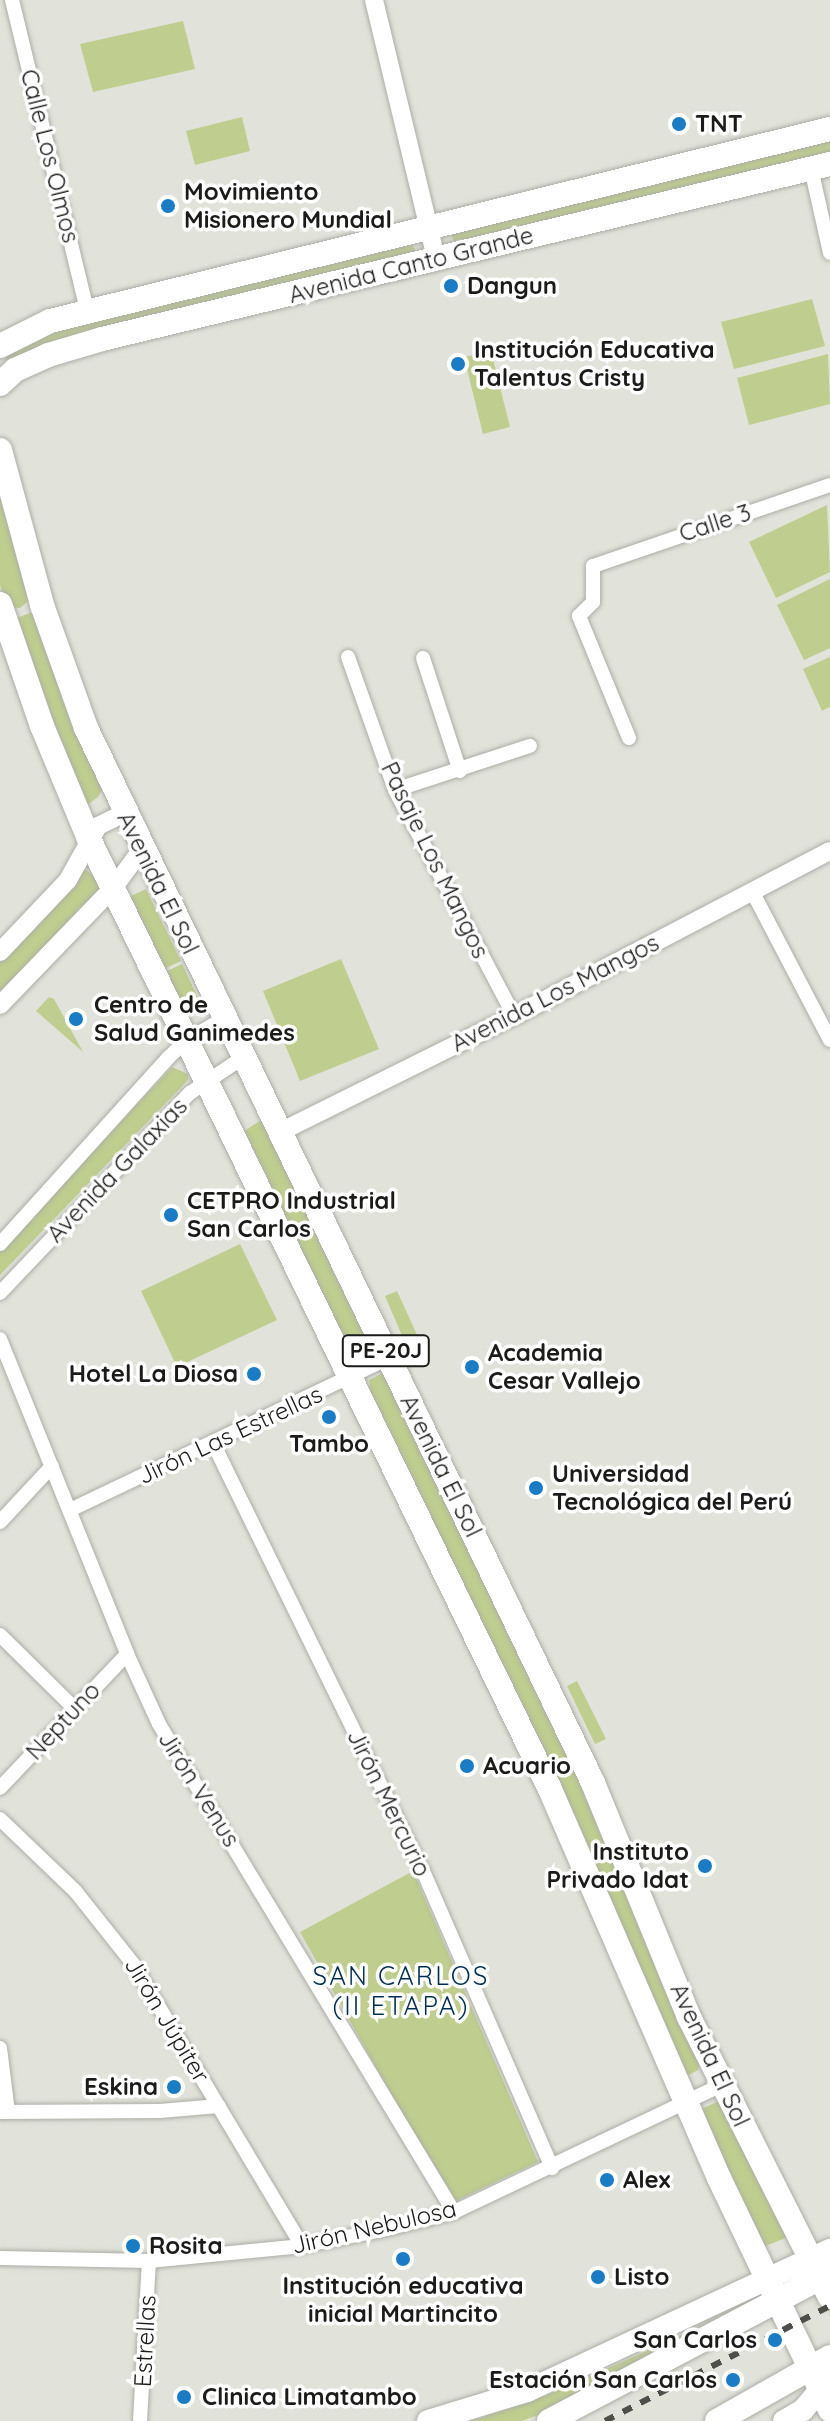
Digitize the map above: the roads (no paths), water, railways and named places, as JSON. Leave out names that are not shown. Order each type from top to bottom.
[{"type":"main road","name":"Avenida Canto Grande","points":[[0,346],[50,321],[87,311],[830,129]]},
{"type":"main road","name":"Avenida Canto Grande","points":[[0,384],[15,370],[91,342],[821,166]]},
{"type":"main road","name":"Avenida El Sol","points":[[0,450],[60,659],[86,728],[223,1019],[599,1796],[689,2017],[722,2085],[824,2271]]},
{"type":"main road","name":"Avenida El Sol","points":[[0,604],[42,726],[89,839],[549,1787],[776,2301],[824,2381]]},
{"type":"main road","points":[[428,2421],[527,2391],[622,2350],[766,2278],[824,2271]]},
{"type":"main road","points":[[549,2421],[577,2409],[776,2301],[824,2271]]},
{"type":"main road","points":[[717,2421],[824,2381]]},
{"type":"main road","points":[[784,2421],[803,2410],[824,2381]]},
{"type":"street","name":"Calle Los Olmos","points":[[12,0],[87,311]]},
{"type":"street","points":[[374,0],[436,258]]},
{"type":"street","points":[[821,166],[830,253]]},
{"type":"street","name":"Calle 3","points":[[629,738],[579,616],[593,602],[591,574],[600,561],[830,485]]},
{"type":"street","name":"Pasaje Los Mangos","points":[[348,657],[395,790],[514,1016]]},
{"type":"street","points":[[423,658],[460,771]]},
{"type":"street","points":[[395,790],[530,746]]},
{"type":"street","points":[[0,952],[68,880],[98,826],[125,813]]},
{"type":"street","points":[[0,1005],[114,887],[142,849]]},
{"type":"street","name":"Avenida Los Mangos","points":[[278,1133],[514,1016],[830,851]]},
{"type":"street","points":[[752,891],[830,1040]]},
{"type":"street","name":"Avenida Galaxias","points":[[0,1244],[187,1040],[223,1019]]},
{"type":"street","name":"Avenida Galaxias","points":[[0,1293],[206,1080],[242,1058]]},
{"type":"street","name":"Jirón Venus","points":[[0,1339],[127,1654],[159,1724],[454,2212]]},
{"type":"street","name":"Jirón Las Estrellas","points":[[70,1510],[214,1445],[389,1358]]},
{"type":"street","name":"Jirón Mercurio","points":[[214,1445],[423,1871],[552,2168]]},
{"type":"street","points":[[0,1522],[52,1466]]},
{"type":"street","points":[[0,1635],[75,1709]]},
{"type":"street","name":"Neptuno","points":[[0,1788],[127,1654]]},
{"type":"street","name":"Jirón Júpiter","points":[[0,1819],[76,1892],[117,1940],[302,2246]]},
{"type":"street","points":[[0,2048],[4,2112],[160,2111],[219,2106]]},
{"type":"street","name":"Jirón Nebulosa","points":[[0,2258],[149,2261],[302,2246],[454,2212],[722,2085]]},
{"type":"street","name":"Estrellas","points":[[140,2421],[149,2261]]},
{"type":"railway","points":[[605,2421],[830,2306]]},
{"type":"place","name":"TNT","points":[[679,124]]},
{"type":"place","name":"Movimiento Misionero Mundial","points":[[168,206]]},
{"type":"place","name":"Dangun","points":[[451,286]]},
{"type":"place","name":"Institución Educativa Talentus Cristy","points":[[458,364]]},
{"type":"place","name":"Centro de Salud Ganimedes","points":[[76,1019]]},
{"type":"place","name":"CETPRO Industrial San Carlos","points":[[171,1215]]},
{"type":"place","name":"Academia Cesar Vallejo","points":[[472,1367]]},
{"type":"place","name":"Hotel La Diosa","points":[[254,1374]]},
{"type":"place","name":"Tambo","points":[[329,1417]]},
{"type":"place","name":"Universidad Tecnológica del Perú","points":[[536,1488]]},
{"type":"place","name":"Acuario","points":[[467,1766]]},
{"type":"place","name":"Instituto Privado Idat","points":[[705,1866]]},
{"type":"place","name":"Eskina","points":[[174,2087]]},
{"type":"place","name":"Alex","points":[[607,2180]]},
{"type":"place","name":"Rosita","points":[[133,2246]]},
{"type":"place","name":"Institución educativa inicial Martincito","points":[[403,2259]]},
{"type":"place","name":"Listo","points":[[598,2277]]},
{"type":"place","name":"San Carlos","points":[[775,2340]]},
{"type":"place","name":"Estación San Carlos","points":[[733,2380]]},
{"type":"place","name":"Clinica Limatambo","points":[[184,2397]]},
{"type":"district","name":"SAN CARLOS (II ETAPA)","points":[[401,1991]]}]
